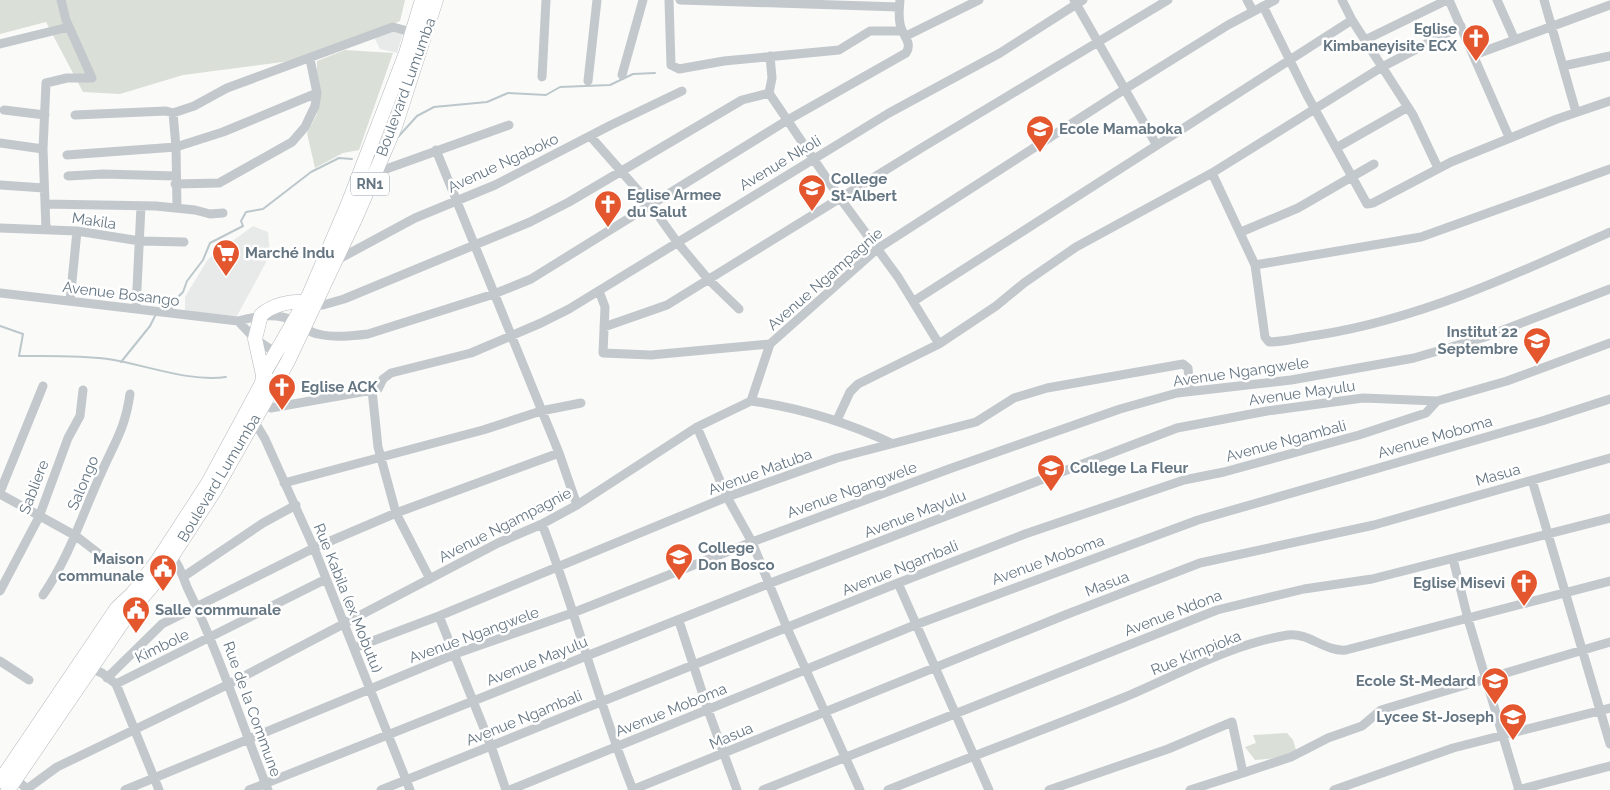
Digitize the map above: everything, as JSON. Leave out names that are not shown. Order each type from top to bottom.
[{"type":"highway","name":"Boulevard Lumumba","points":[[309,304],[309,295],[363,169],[422,0]]},
{"type":"highway","name":"Boulevard Lumumba","points":[[0,781],[73,670],[117,608],[168,553],[215,490],[256,419],[276,382],[282,357],[309,304],[336,260],[395,128],[436,0]]},
{"type":"highway","points":[[276,382],[263,375],[255,339],[261,316],[282,304],[292,301],[309,304]]},
{"type":"highway","name":"Boulevard Lumumba","points":[[12,784],[89,674],[126,617],[152,586],[168,553],[262,382],[263,375],[282,357]]},
{"type":"highway","points":[[73,670],[89,674]]},
{"type":"street","points":[[46,229],[43,149],[46,83],[67,78],[92,78],[69,27],[61,0]]},
{"type":"street","points":[[542,77],[546,0]]},
{"type":"street","points":[[588,81],[597,0]]},
{"type":"street","points":[[622,75],[643,0]]},
{"type":"street","points":[[669,0],[671,65],[674,69],[770,56],[839,50],[870,31],[878,29],[904,33],[979,0]]},
{"type":"street","points":[[680,0],[900,3],[904,33]]},
{"type":"street","points":[[604,327],[659,309],[1168,0]]},
{"type":"street","points":[[1247,0],[1252,11]]},
{"type":"street","name":"Avenue Ngampagnie","points":[[28,789],[57,767],[229,684],[498,543],[542,524],[577,505],[697,427],[751,401],[770,344],[877,249],[1126,89],[1252,11],[1275,0]]},
{"type":"street","points":[[1342,0],[1364,40],[1408,107],[1438,168]]},
{"type":"street","points":[[1364,40],[1448,0],[1509,137]]},
{"type":"street","points":[[1497,0],[1514,38]]},
{"type":"street","points":[[1544,0],[1576,112]]},
{"type":"street","points":[[1077,1],[1156,144]]},
{"type":"street","name":"Avenue Nkoli","points":[[377,389],[383,379],[391,372],[471,352],[570,309],[889,113],[1000,53],[1077,1]]},
{"type":"street","points":[[1474,55],[1514,38],[1610,5]]},
{"type":"street","points":[[1263,6],[1289,60],[1364,202],[1370,204],[1438,168],[1509,137],[1610,101]]},
{"type":"street","points":[[914,301],[1352,20]]},
{"type":"street","points":[[838,420],[850,392],[858,384],[939,344],[996,306],[1024,283],[1076,247],[1212,173],[1382,68],[1461,26]]},
{"type":"street","points":[[0,44],[69,27]]},
{"type":"street","points":[[75,115],[166,111],[173,113],[189,108],[227,88],[393,27],[412,32]]},
{"type":"street","name":"Avenue Bosango","points":[[0,293],[238,321],[261,316],[283,317],[320,335],[350,336],[368,334],[494,294],[531,279],[786,121],[906,53],[908,47],[904,33]]},
{"type":"street","points":[[770,56],[772,78],[769,93],[786,121],[815,158],[840,198],[914,301],[939,344]]},
{"type":"street","points":[[1563,66],[1610,56]]},
{"type":"street","points":[[68,176],[103,174],[219,183],[292,142],[305,127],[315,106],[317,93],[310,59]]},
{"type":"street","name":"Avenue Ngaboko","points":[[336,260],[402,225],[495,185],[611,125],[682,91]]},
{"type":"street","points":[[67,155],[176,147],[223,132],[317,93]]},
{"type":"street","points":[[309,304],[344,298],[475,246],[561,206],[742,100],[769,93]]},
{"type":"street","points":[[1336,148],[1408,107]]},
{"type":"street","points":[[4,110],[45,115]]},
{"type":"street","points":[[173,113],[176,147],[176,208]]},
{"type":"street","points":[[375,173],[509,125]]},
{"type":"street","points":[[592,136],[650,204],[677,242],[708,279],[739,309]]},
{"type":"street","points":[[0,142],[43,149]]},
{"type":"street","points":[[436,150],[559,453],[577,505]]},
{"type":"street","points":[[1241,232],[1298,208],[1374,164]]},
{"type":"street","points":[[1255,265],[1421,237],[1610,169]]},
{"type":"street","points":[[1212,173],[1255,265],[1265,337],[1269,342],[1332,332],[1398,316],[1506,277],[1610,232]]},
{"type":"street","points":[[0,185],[44,188]]},
{"type":"street","points":[[45,204],[141,206],[195,210],[210,214],[223,213]]},
{"type":"street","points":[[136,309],[141,206]]},
{"type":"street","name":"Makila","points":[[0,228],[77,231],[140,241],[184,242]]},
{"type":"street","points":[[70,301],[77,231]]},
{"type":"street","name":"Avenue Ngangwele","points":[[125,790],[455,654],[575,612],[752,542],[1071,425],[1120,409],[1190,391],[1291,380],[1414,358],[1494,334],[1610,288]]},
{"type":"street","points":[[599,290],[605,307],[602,350],[605,353],[670,354],[770,344]]},
{"type":"street","points":[[238,321],[255,339],[282,357]]},
{"type":"street","name":"Avenue Mayulu","points":[[249,790],[266,786],[388,735],[679,621],[768,584],[1176,428],[1257,412],[1363,398],[1437,401],[1507,381],[1610,343]]},
{"type":"street","name":"Avenue Matuba","points":[[354,648],[440,616],[727,497],[837,458],[980,421],[1014,398],[1047,388],[1090,379],[1186,366],[1190,391]]},
{"type":"street","points":[[43,386],[0,493],[39,517],[76,536],[107,560]]},
{"type":"street","points":[[271,408],[377,389],[381,457],[396,513],[430,579]]},
{"type":"street","name":"Sabliere","points":[[0,590],[39,517],[68,438],[80,416],[83,390]]},
{"type":"street","name":"Salongo","points":[[43,595],[53,581],[76,536],[102,470],[120,435],[127,414],[130,394]]},
{"type":"street","name":"Avenue Moboma","points":[[510,790],[915,625],[1198,520],[1542,421],[1610,399]]},
{"type":"street","points":[[751,401],[785,406],[838,420],[891,443]]},
{"type":"street","name":"Avenue Ngambali","points":[[381,790],[600,701],[1026,534],[1184,480],[1224,472],[1359,435],[1426,414],[1437,401]]},
{"type":"street","points":[[284,482],[483,430],[541,411],[581,403]]},
{"type":"street","name":"Rue Kabila (ex Mobutu)","points":[[256,419],[256,424],[265,439],[314,548],[410,790]]},
{"type":"street","points":[[697,427],[727,497],[752,542],[787,628],[860,790]]},
{"type":"street","points":[[107,678],[162,624],[314,548],[396,513],[559,453]]},
{"type":"street","name":"Masua","points":[[632,790],[1065,615],[1200,563],[1338,534],[1610,458]]},
{"type":"street","points":[[1532,480],[1610,744]]},
{"type":"street","points":[[183,577],[263,523],[296,506]]},
{"type":"street","name":"Avenue Ndona","points":[[763,790],[1217,610],[1304,589],[1372,579],[1610,518]]},
{"type":"street","points":[[542,524],[575,612],[600,701],[632,790]]},
{"type":"street","name":"Rue de la Commune","points":[[168,553],[183,577],[211,637],[266,786]]},
{"type":"street","points":[[1453,559],[1468,619],[1518,790],[1610,766]]},
{"type":"street","name":"Kimbole","points":[[116,684],[326,579]]},
{"type":"street","name":"Rue Kimpioka","points":[[888,790],[1119,699],[1217,656],[1286,636],[1297,636],[1339,650],[1468,619],[1610,581]]},
{"type":"street","points":[[898,583],[989,790]]},
{"type":"street","points":[[440,616],[491,746],[506,790]]},
{"type":"street","points":[[679,621],[708,710],[738,790]]},
{"type":"street","points":[[1190,790],[1291,757],[1328,738],[1362,726],[1381,710],[1411,703],[1486,678],[1610,642]]},
{"type":"street","points":[[0,661],[29,680]]},
{"type":"street","points":[[89,674],[102,672],[116,684],[136,729],[159,790]]},
{"type":"street","points":[[1334,790],[1424,757],[1610,708]]},
{"type":"street","points":[[1049,790],[1168,749],[1230,722],[1234,723],[1243,773]]},
{"type":"street","points":[[12,784],[28,789]]},
{"type":"shaded area","points":[[0,0],[405,0],[400,21],[313,58],[183,75],[120,94],[83,92],[46,22],[0,34]]},
{"type":"shaded area","points":[[389,29],[404,30],[397,53],[380,49],[375,39]]},
{"type":"shaded area","points":[[345,50],[393,53],[359,150],[343,153],[315,168],[307,133],[317,114],[317,61]]},
{"type":"shaded area","name":"Marché Indu","points":[[253,226],[268,232],[270,255],[237,316],[185,311],[185,297],[208,259]]},
{"type":"shaded area","points":[[1287,733],[1293,740],[1296,750],[1278,758],[1255,760],[1245,747],[1256,743],[1253,735]]},
{"type":"waterway","points":[[398,137],[417,116],[434,107],[487,102],[508,93],[546,95],[560,87],[610,85],[633,74],[655,73]]},
{"type":"waterway","points":[[168,309],[172,308],[176,299],[183,292],[187,281],[203,260],[210,243],[243,226],[241,221],[246,212],[263,209],[311,172],[339,158],[352,159]]},
{"type":"waterway","points":[[121,362],[150,326],[156,314]]},
{"type":"waterway","points":[[0,326],[23,334],[19,356],[64,356],[108,359],[182,375],[211,378],[226,377]]},
{"type":"place","name":"Eglise Kimbaneyisite ECX","points":[[1476,62]]},
{"type":"place","name":"Ecole Mamaboka","points":[[1040,153]]},
{"type":"place","name":"College St-Albert","points":[[812,212]]},
{"type":"place","name":"Eglise Armee du Salut","points":[[608,228]]},
{"type":"place","name":"Marché Indu","points":[[226,277]]},
{"type":"place","name":"Institut 22 Septembre","points":[[1537,365]]},
{"type":"place","name":"Eglise ACK","points":[[282,411]]},
{"type":"place","name":"College La Fleur","points":[[1051,492]]},
{"type":"place","name":"College Don Bosco","points":[[679,581]]},
{"type":"place","name":"Maison communale","points":[[163,592]]},
{"type":"place","name":"Eglise Misevi","points":[[1524,607]]},
{"type":"place","name":"Salle communale","points":[[136,634]]},
{"type":"place","name":"Ecole St-Medard","points":[[1495,705]]},
{"type":"place","name":"Lycee St-Joseph","points":[[1513,741]]}]
